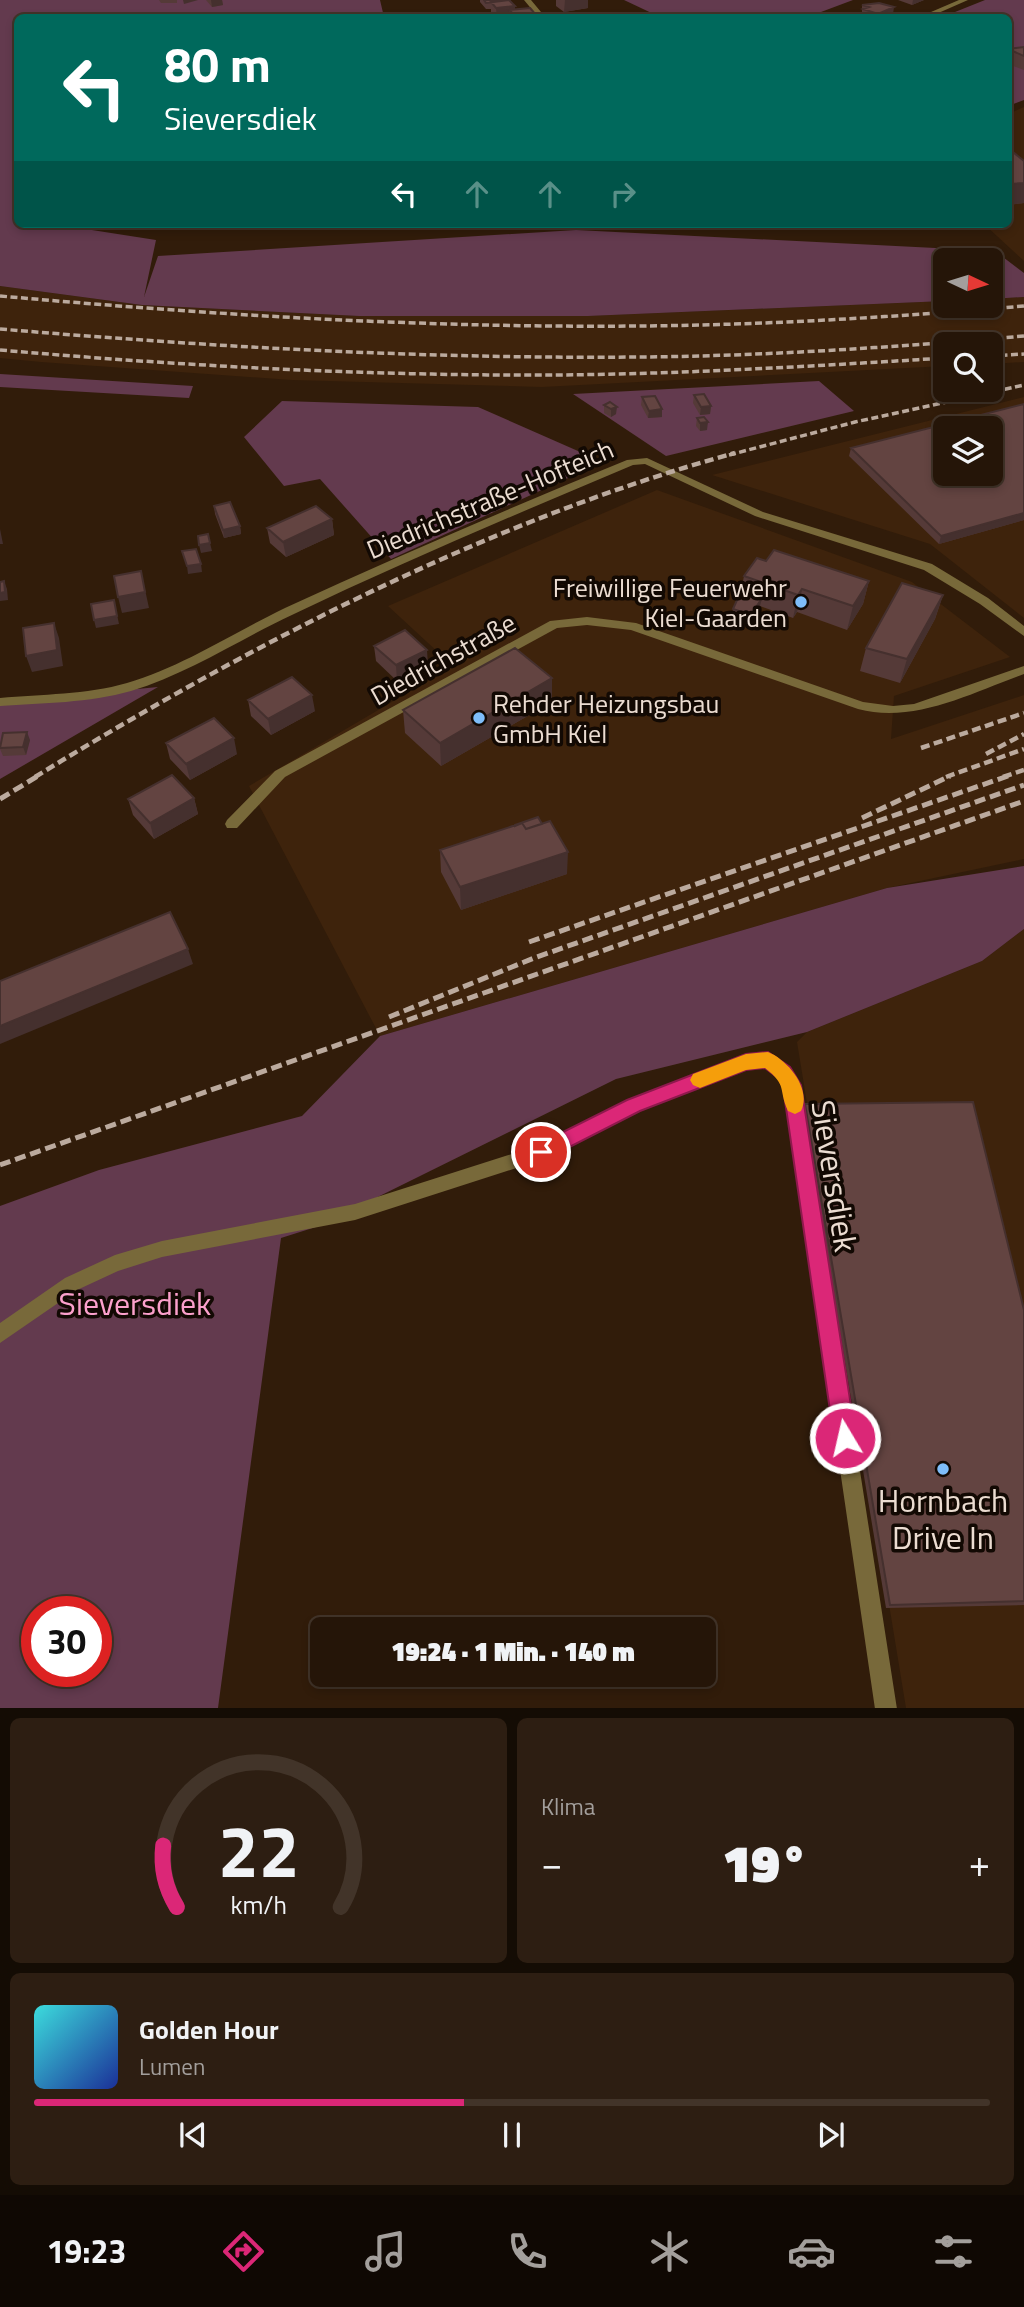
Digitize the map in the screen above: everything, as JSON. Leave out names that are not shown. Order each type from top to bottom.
[{"type":"street","points":[[527,0],[540,14]]},
{"type":"street","points":[[930,14],[965,0]]},
{"type":"street","name":"Diedrichstraße-Hofteich","points":[[0,702],[95,694],[129,687],[161,675],[287,612],[463,532],[631,462],[647,461],[759,514],[928,567],[984,601],[1024,632]]},
{"type":"street","name":"Diedrichstraße","points":[[232,824],[280,774],[554,624],[587,621],[632,626],[862,706],[893,710],[915,708],[1024,670]]},
{"type":"street","name":"Sieversdiek","points":[[0,1335],[71,1284],[115,1263],[162,1249],[355,1212],[541,1152],[634,1105],[746,1062],[768,1060],[784,1072],[792,1085],[886,1708]]},
{"type":"shaded area","points":[[1024,107],[1024,261],[988,228],[1012,228],[1012,112]]},
{"type":"shaded area","points":[[0,286],[142,305],[359,316],[588,316],[933,302],[933,318],[1003,318],[1003,298],[1024,297],[1024,362],[1003,363],[1003,332],[933,332],[933,367],[542,387],[292,380],[0,358]]},
{"type":"shaded area","points":[[1024,397],[1024,618],[930,544],[712,475],[933,420],[933,486],[1003,486],[1003,416],[948,416]]},
{"type":"shaded area","points":[[657,490],[912,582],[1010,657],[894,696],[891,739],[1024,695],[1024,859],[887,888],[380,1036],[249,786],[453,666],[388,606]]},
{"type":"shaded area","name":"Hornbach Drive In","points":[[1024,929],[1024,1708],[906,1708],[797,1042],[807,1032],[982,961]]},
{"type":"green space","points":[[0,0],[380,0],[383,14],[14,14],[14,228],[79,228],[156,240],[144,297],[158,256],[576,230],[935,248],[933,248],[933,302],[588,316],[359,316],[142,305],[0,286]]},
{"type":"green space","points":[[624,0],[853,0],[816,14],[654,14]]},
{"type":"green space","points":[[985,0],[1024,0],[1024,100],[1012,104],[1012,14],[950,14]]},
{"type":"green space","points":[[1003,257],[1024,273],[1024,297],[1003,298]]},
{"type":"green space","points":[[0,374],[193,386],[189,398],[0,387]]},
{"type":"green space","points":[[819,381],[854,411],[666,456],[573,394]]},
{"type":"green space","points":[[282,401],[478,407],[603,462],[391,559],[320,479],[284,486],[244,437]]},
{"type":"green space","points":[[158,687],[0,779],[0,702]]},
{"type":"green space","name":"Sieversdiek","points":[[1024,866],[1024,929],[982,961],[807,1032],[616,1079],[319,1226],[281,1238],[218,1708],[0,1708],[0,1206],[99,1170],[302,1116],[380,1036],[887,888]]},
{"type":"building","points":[[484,0],[509,0],[486,3]]},
{"type":"building","points":[[509,0],[515,6],[496,8],[491,2]]},
{"type":"building","points":[[879,3],[894,7],[878,14],[863,9],[869,7],[862,5]]},
{"type":"building","points":[[530,8],[535,14],[514,14],[509,10]]},
{"type":"building","points":[[1024,47],[1024,56],[1012,51],[1012,48]]},
{"type":"building","points":[[1012,151],[1024,161],[1024,183],[1012,184]]},
{"type":"building","points":[[704,394],[711,406],[701,407],[694,395]]},
{"type":"building","points":[[655,396],[662,409],[649,411],[642,397]]},
{"type":"building","points":[[610,402],[617,407],[611,409],[604,405]]},
{"type":"building","points":[[1024,404],[1024,513],[941,536],[851,448],[933,427],[933,486],[1003,486],[1003,416],[977,416]]},
{"type":"building","points":[[704,417],[708,422],[700,423],[697,418]]},
{"type":"building","points":[[230,502],[240,526],[223,530],[214,506]]},
{"type":"building","points":[[316,506],[332,519],[283,542],[267,528]]},
{"type":"building","points":[[208,534],[210,543],[199,545],[198,536]]},
{"type":"building","points":[[196,549],[201,564],[187,566],[182,551]]},
{"type":"building","points":[[774,550],[869,581],[853,606],[802,589],[798,595],[744,576],[757,558],[766,561]]},
{"type":"building","points":[[141,571],[145,592],[118,597],[114,576]]},
{"type":"building","points":[[4,581],[5,592],[0,593],[0,582]]},
{"type":"building","points":[[902,583],[943,595],[907,659],[866,648]]},
{"type":"building","points":[[741,591],[762,598],[751,615],[733,609]]},
{"type":"building","points":[[114,600],[117,616],[94,620],[91,604]]},
{"type":"building","points":[[54,623],[57,650],[26,656],[23,628]]},
{"type":"building","points":[[405,630],[427,650],[396,665],[374,646]]},
{"type":"building","points":[[515,648],[552,678],[440,743],[403,710]]},
{"type":"building","points":[[292,677],[312,695],[268,719],[248,700]]},
{"type":"building","points":[[214,718],[234,738],[186,764],[166,743]]},
{"type":"building","points":[[27,732],[23,747],[0,748],[3,733]]},
{"type":"building","points":[[172,775],[194,798],[150,823],[128,799]]},
{"type":"building","points":[[538,817],[542,824],[526,829],[522,823],[515,826],[515,825]]},
{"type":"building","points":[[550,821],[568,852],[460,887],[440,850],[522,823],[526,829]]},
{"type":"building","points":[[170,912],[188,949],[0,1026],[0,981]]},
{"type":"building","name":"Hornbach Drive In","points":[[973,1102],[1024,1310],[1024,1601],[890,1605],[805,1104]]},
{"type":"railway","points":[[0,296],[319,319],[559,326],[783,322],[1024,306]]},
{"type":"railway","points":[[0,329],[319,350],[559,357],[784,353],[1024,336]]},
{"type":"railway","points":[[0,350],[277,369],[485,375],[701,371],[933,359]]},
{"type":"railway","points":[[1003,355],[1024,354]]},
{"type":"railway","points":[[729,455],[855,422],[1024,385]]},
{"type":"railway","points":[[35,777],[202,679],[374,590],[552,513],[735,453]]},
{"type":"railway","points":[[921,748],[1024,713]]},
{"type":"railway","points":[[986,754],[1024,734]]},
{"type":"railway","points":[[946,777],[1024,749]]},
{"type":"railway","points":[[1003,777],[1024,770]]},
{"type":"railway","points":[[0,799],[38,776]]},
{"type":"railway","points":[[862,818],[950,776]]},
{"type":"railway","points":[[529,942],[1008,776]]},
{"type":"railway","points":[[389,1017],[534,958],[1024,785]]},
{"type":"railway","points":[[0,1165],[1024,801]]},
{"type":"slow traffic","points":[[700,1080],[746,1062],[768,1060],[784,1072],[792,1085],[795,1106]]},
{"type":"place","name":"Freiwillige Feuerwehr Kiel-Gaarden","points":[[801,602]]},
{"type":"place","name":"Rehder Heizungsbau GmbH Kiel","points":[[479,718]]},
{"type":"place","name":"Hornbach Drive In","points":[[943,1469]]},
{"type":"route","points":[[541,1152],[634,1105],[746,1062],[768,1060],[784,1072],[792,1085],[845,1438]]}]
